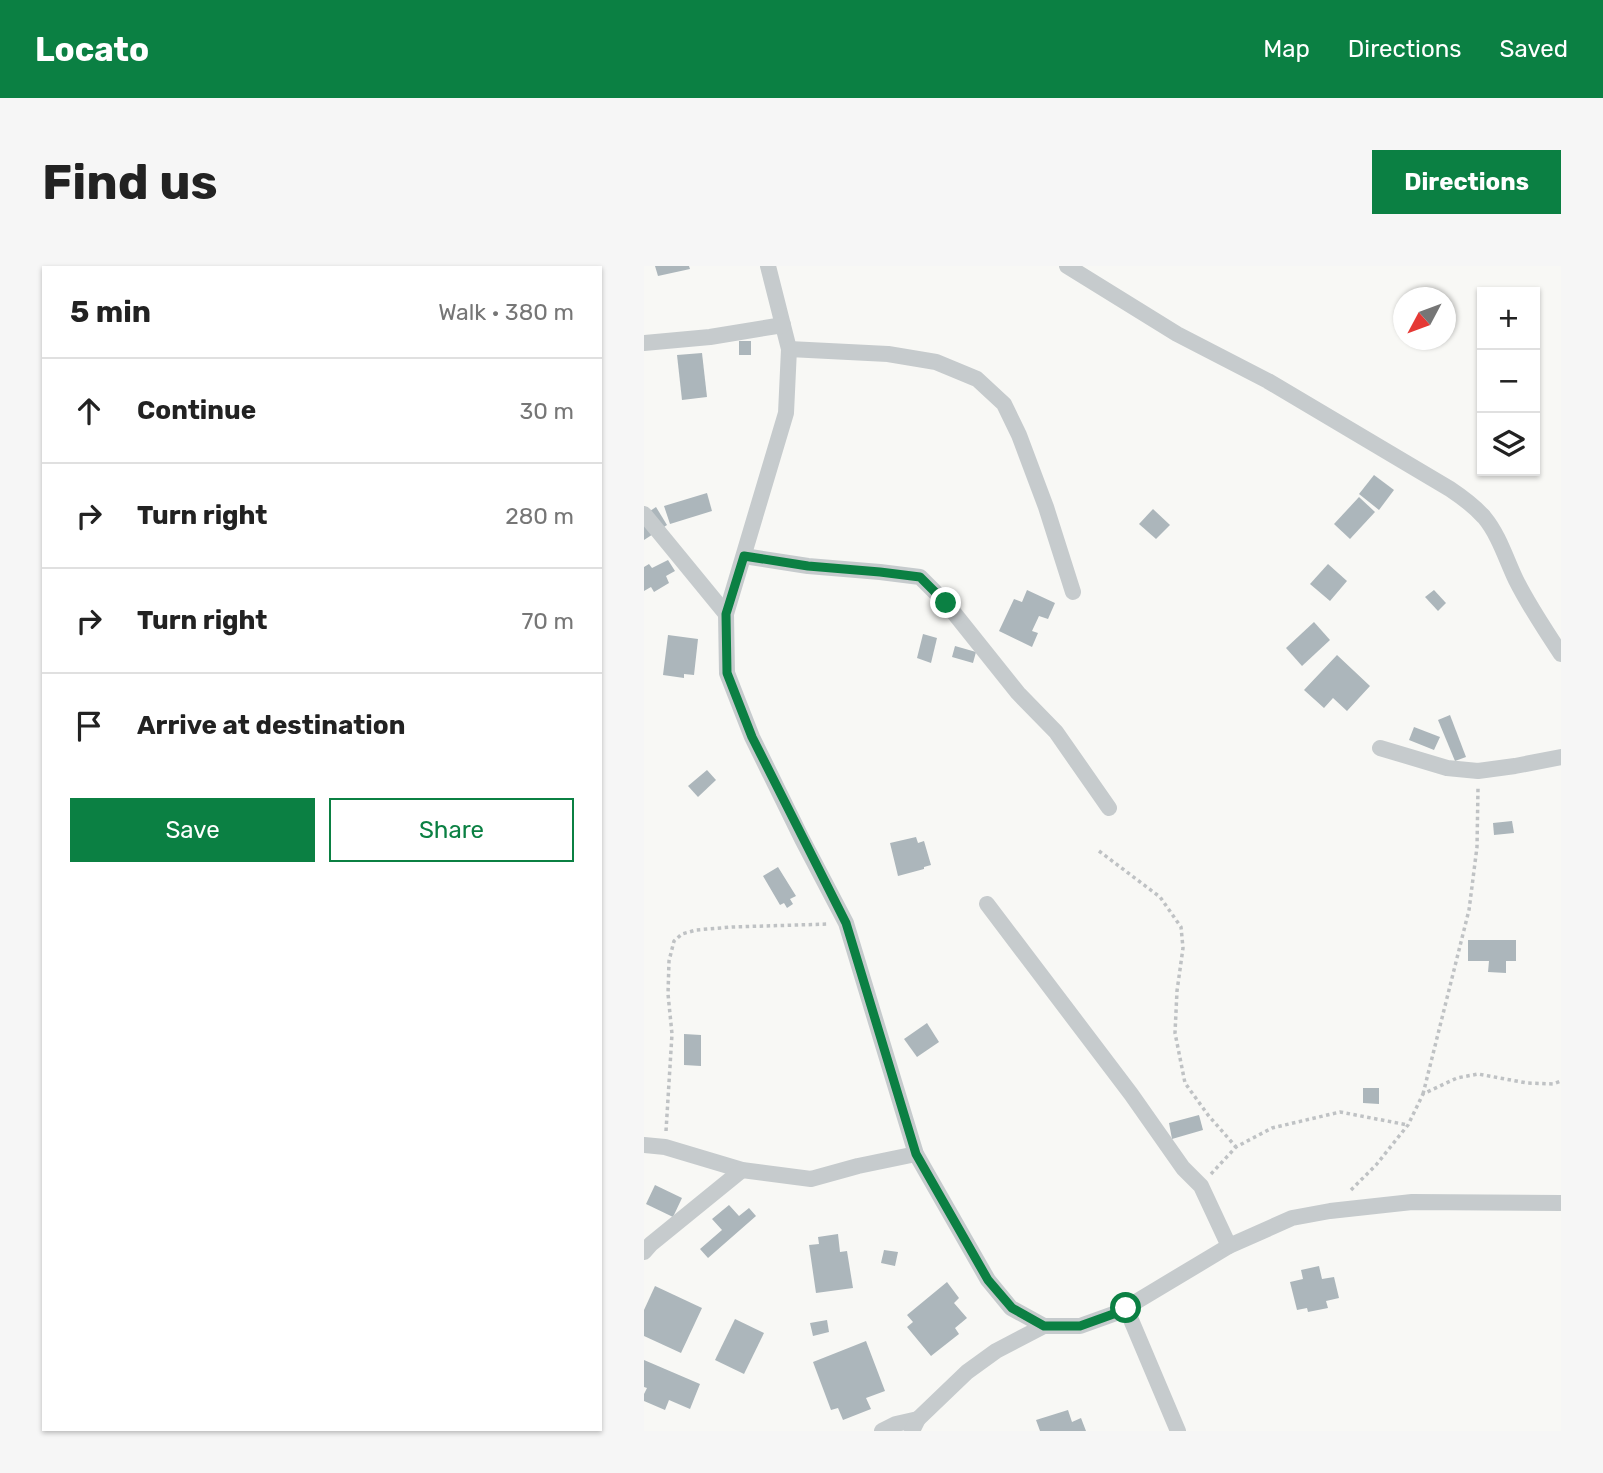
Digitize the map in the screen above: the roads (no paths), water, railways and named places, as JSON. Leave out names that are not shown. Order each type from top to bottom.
[{"type":"street","points":[[768,266],[789,349],[786,413],[726,614],[727,673],[752,737],[846,923],[916,1154],[988,1280],[1012,1308],[1044,1326]]},
{"type":"street","points":[[1067,266],[1177,334],[1268,381],[1468,502],[1484,517],[1527,600],[1561,654]]},
{"type":"street","points":[[644,343],[783,326]]},
{"type":"street","points":[[789,349],[888,354],[936,362],[977,379],[1004,404],[1020,435],[1073,592]]},
{"type":"street","points":[[644,514],[726,614]]},
{"type":"street","points":[[744,556],[808,566],[920,577],[946,603],[1018,692],[1056,732],[1109,808]]},
{"type":"street","points":[[1380,748],[1447,768],[1478,771],[1561,757]]},
{"type":"street","points":[[987,904],[1184,1168],[1201,1186],[1229,1246]]},
{"type":"street","points":[[644,1145],[665,1147],[742,1170],[811,1179],[916,1154]]},
{"type":"street","points":[[644,1252],[742,1170]]},
{"type":"street","points":[[882,1431],[896,1424],[915,1425],[967,1372],[996,1351],[1044,1326],[1080,1326],[1119,1312],[1229,1246],[1292,1218],[1412,1202],[1561,1203]]},
{"type":"street","points":[[1126,1308],[1178,1431]]}]
